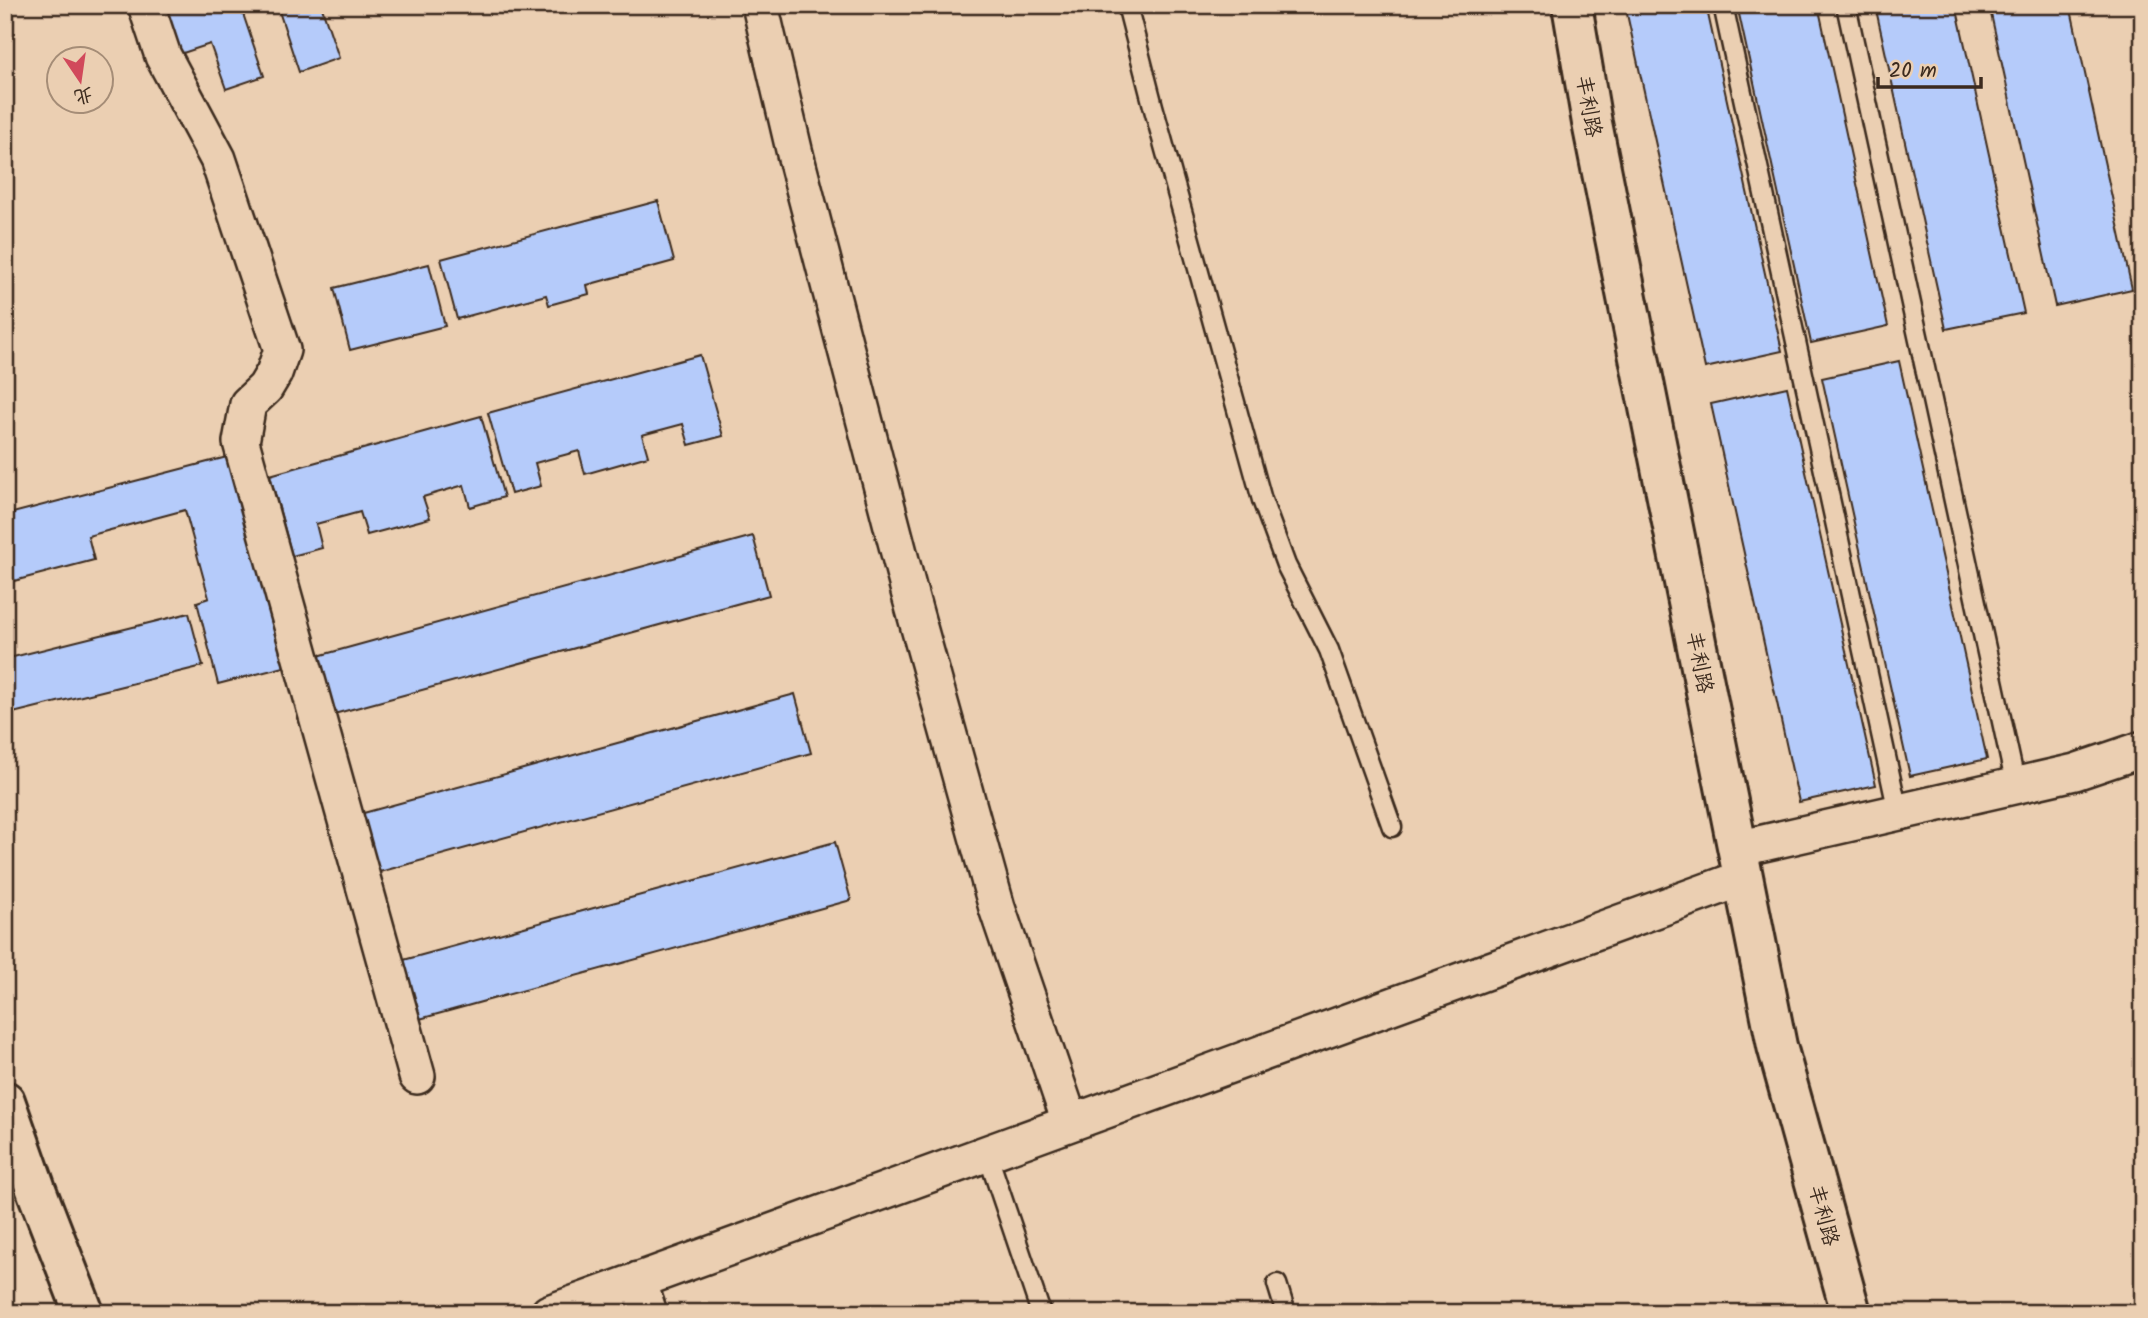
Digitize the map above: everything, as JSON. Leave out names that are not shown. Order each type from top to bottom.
[{"type":"main road","name":"丰利路","points":[[1572,5],[1592,123],[1777,1046],[1851,1313]]},
{"type":"main road","points":[[5,1101],[37,1192],[85,1313]]},
{"type":"street","points":[[146,5],[163,55],[218,159],[282,350],[265,388],[248,404],[241,442],[417,1076]]},
{"type":"street","points":[[760,5],[794,154],[964,791],[997,908],[1070,1122]]},
{"type":"street","points":[[548,1313],[1070,1122],[1740,863],[1898,812],[2075,772],[2143,749]]},
{"type":"street","points":[[638,1280],[649,1313]]},
{"type":"lane","points":[[1127,5],[1262,500],[1286,565],[1329,650],[1392,827]]},
{"type":"lane","points":[[1723,5],[1898,812]]},
{"type":"lane","points":[[1846,5],[2016,786]]},
{"type":"lane","points":[[987,1153],[1041,1313]]},
{"type":"lane","points":[[1277,1284],[1286,1313]]},
{"type":"building","points":[[159,5],[240,5],[264,76],[226,89],[210,44],[177,55]]},
{"type":"building","points":[[277,5],[321,5],[339,58],[299,72]]},
{"type":"building","points":[[1625,5],[1706,5],[1782,351],[1705,368]]},
{"type":"building","points":[[1737,5],[1818,5],[1888,326],[1811,343]]},
{"type":"building","points":[[1875,5],[1956,5],[2024,313],[1946,329]]},
{"type":"building","points":[[1989,5],[2070,5],[2132,289],[2055,306]]},
{"type":"building","points":[[658,201],[674,261],[587,285],[589,294],[549,305],[546,295],[457,319],[441,259]]},
{"type":"building","points":[[429,264],[445,326],[350,350],[334,288]]},
{"type":"building","points":[[700,355],[723,436],[689,445],[683,424],[642,435],[648,456],[585,474],[579,451],[535,463],[541,486],[511,494],[488,413]]},
{"type":"building","points":[[1899,361],[1987,759],[1910,776],[1822,378]]},
{"type":"building","points":[[1787,387],[1876,785],[1799,802],[1711,404]]},
{"type":"building","points":[[481,416],[504,497],[470,507],[464,485],[423,497],[430,518],[367,535],[360,512],[316,524],[322,548],[292,556],[270,475]]},
{"type":"building","points":[[227,457],[284,667],[218,684],[197,602],[209,598],[185,510],[88,536],[94,560],[14,581],[5,548],[5,515]]},
{"type":"building","points":[[753,536],[769,595],[334,714],[318,656]]},
{"type":"building","points":[[189,613],[203,666],[5,715],[5,659]]},
{"type":"building","points":[[795,694],[811,753],[376,873],[360,814]]},
{"type":"building","points":[[835,842],[851,900],[416,1020],[400,961]]}]
